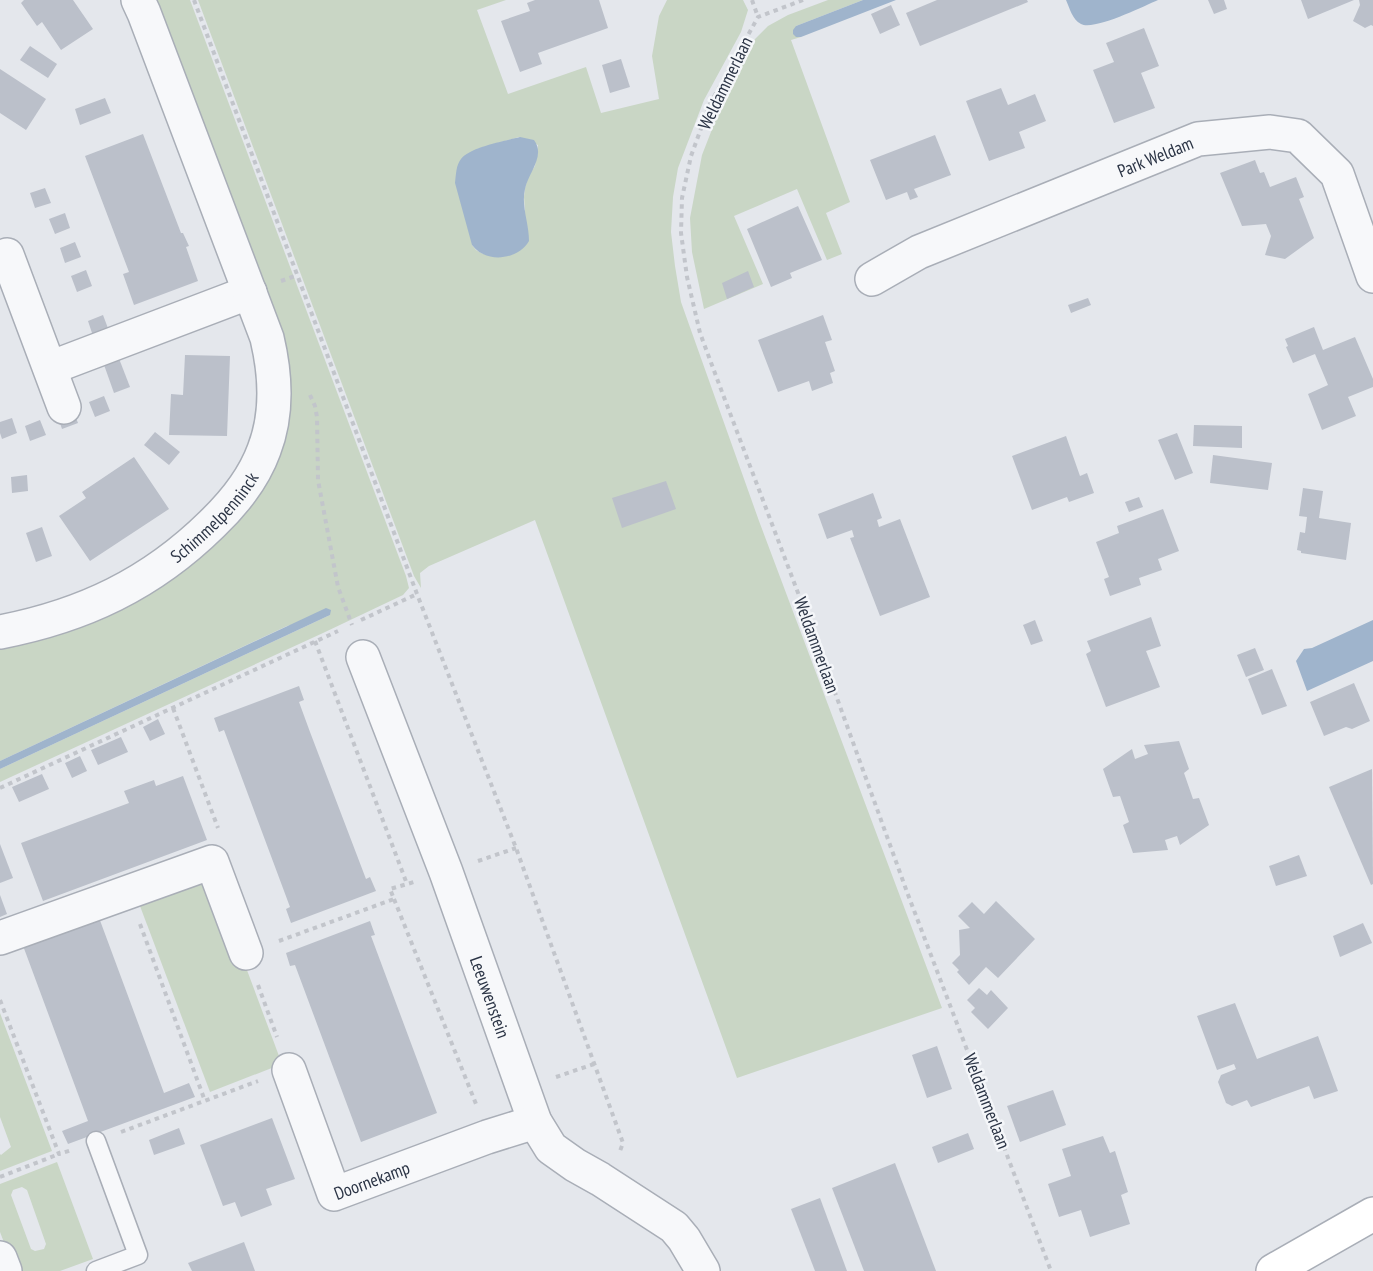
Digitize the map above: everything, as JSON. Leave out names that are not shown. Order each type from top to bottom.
[{"type":"street","name":"Schimmelpenninck","points":[[0,632],[33,626],[69,615],[138,582],[171,560],[228,508],[248,483],[256,469],[270,432],[275,385],[267,338],[138,0]]},
{"type":"street","name":"Park Weldam","points":[[872,279],[919,252],[1198,139],[1270,132],[1298,136],[1337,174],[1373,276]]},
{"type":"street","points":[[7,255],[64,407]]},
{"type":"street","points":[[50,368],[250,292]]},
{"type":"street","name":"Leeuwenstein","points":[[363,657],[446,872],[535,1122],[551,1148],[674,1227],[703,1271]]},
{"type":"street","points":[[0,938],[212,862],[246,953]]},
{"type":"street","name":"Doornekamp","points":[[289,1070],[334,1194],[487,1137],[535,1122]]},
{"type":"street","points":[[1276,1270],[1373,1214]]},
{"type":"street","points":[[0,1258],[5,1271]]},
{"type":"lane","points":[[96,1141],[138,1256],[96,1271]]},
{"type":"path","points":[[194,0],[417,594],[516,848],[623,1143],[618,1157],[600,1179]]},
{"type":"path","name":"Weldammerlaan","points":[[752,0],[758,17]]},
{"type":"path","name":"Weldammerlaan","points":[[803,0],[758,17],[710,104],[691,156],[682,198],[681,233],[687,278],[700,333],[820,651],[907,892],[1051,1271]]},
{"type":"path","points":[[275,385],[302,391],[311,396],[315,406],[318,480],[338,587],[363,657]]},
{"type":"path","points":[[0,788],[417,594]]},
{"type":"path","points":[[315,641],[407,884]]},
{"type":"path","points":[[172,708],[228,856],[212,862]]},
{"type":"path","points":[[446,872],[390,889],[476,1105],[523,1088]]},
{"type":"path","points":[[128,893],[205,1101]]},
{"type":"path","points":[[0,1177],[289,1070],[246,953],[394,899]]},
{"type":"path","points":[[0,1000],[59,1155]]},
{"type":"green space","points":[[155,0],[190,0],[409,588],[403,595],[323,633],[0,782],[0,769],[330,615],[287,626],[0,761],[0,646],[110,612],[283,435]]},
{"type":"green space","points":[[198,0],[506,0],[477,10],[508,94],[586,67],[601,113],[659,99],[652,56],[659,16],[667,0],[743,0],[748,10],[741,32],[704,100],[678,168],[673,197],[671,232],[681,302],[759,521],[942,1008],[737,1078],[535,520],[429,566],[420,573],[421,588],[414,576]],"holes":[[[519,137],[538,145],[535,166],[528,177],[525,188],[525,210],[483,254],[472,245],[477,149]]]},
{"type":"green space","points":[[828,0],[863,0],[796,26],[796,37],[801,37],[791,40],[850,202],[826,213],[842,254],[827,260],[797,189],[734,216],[763,284],[704,309],[692,252],[690,218],[702,155],[718,114],[734,76],[753,41],[768,26],[788,15]]},
{"type":"green space","points":[[210,871],[282,1064],[210,1092],[137,898]]},
{"type":"green space","points":[[0,1013],[52,1151],[0,1171],[0,1154],[11,1147],[0,1117]]},
{"type":"green space","points":[[57,1162],[93,1259],[60,1271],[15,1271],[0,1232],[0,1184]],"holes":[[[22,1187],[27,1190],[46,1244],[44,1249],[35,1251],[31,1249],[11,1195],[13,1190]]]},
{"type":"water","points":[[863,0],[896,0],[801,37],[793,34],[796,26]]},
{"type":"water","points":[[1066,0],[1158,0],[1119,17],[1087,25],[1075,19]]},
{"type":"water","points":[[520,137],[534,140],[538,152],[524,195],[529,241],[510,256],[485,255],[472,245],[455,183],[457,167],[459,161],[472,151]]},
{"type":"water","points":[[326,608],[331,610],[330,615],[0,769],[0,761]]},
{"type":"water","points":[[1373,620],[1373,661],[1307,691],[1296,661],[1304,649],[1312,648]]},
{"type":"building","points":[[24,0],[73,0],[93,29],[61,50],[42,22],[37,26],[21,3]]},
{"type":"building","points":[[535,0],[599,0],[608,28],[538,53],[542,64],[520,72],[501,21],[530,11],[527,3]]},
{"type":"building","points":[[937,0],[1027,0],[1028,2],[920,46],[906,13]]},
{"type":"building","points":[[1208,0],[1224,0],[1227,9],[1214,14]]},
{"type":"building","points":[[1301,0],[1354,0],[1308,19]]},
{"type":"building","points":[[1359,0],[1373,0],[1373,26],[1365,28],[1353,21],[1360,5]]},
{"type":"building","points":[[891,5],[900,25],[880,34],[871,14]]},
{"type":"building","points":[[1144,28],[1159,66],[1141,73],[1155,108],[1114,123],[1093,70],[1114,62],[1106,43]]},
{"type":"building","points":[[30,46],[57,64],[48,78],[20,60]]},
{"type":"building","points":[[621,59],[630,87],[610,93],[602,65]]},
{"type":"building","points":[[0,69],[46,99],[26,130],[0,113]]},
{"type":"building","points":[[1001,88],[1008,105],[1035,94],[1046,121],[1019,132],[1025,148],[989,161],[966,101]]},
{"type":"building","points":[[105,98],[111,113],[80,125],[75,109]]},
{"type":"building","points":[[143,134],[181,233],[189,246],[186,247],[198,281],[134,305],[123,274],[129,272],[85,156]]},
{"type":"building","points":[[935,135],[951,175],[914,189],[918,197],[910,200],[907,192],[886,200],[870,160]]},
{"type":"building","points":[[1255,160],[1260,173],[1264,172],[1270,187],[1296,177],[1304,197],[1299,199],[1314,238],[1285,259],[1265,255],[1271,236],[1266,224],[1242,226],[1220,173]]},
{"type":"building","points":[[45,188],[51,203],[35,208],[30,193]]},
{"type":"building","points":[[798,206],[822,260],[790,273],[792,278],[771,287],[747,229]]},
{"type":"building","points":[[65,213],[70,228],[55,234],[49,219]]},
{"type":"building","points":[[75,242],[81,257],[65,263],[60,248]]},
{"type":"building","points":[[86,270],[92,286],[77,292],[71,276]]},
{"type":"building","points":[[748,271],[754,287],[727,299],[722,283]]},
{"type":"building","points":[[1088,298],[1091,305],[1071,313],[1068,305]]},
{"type":"building","points":[[103,315],[109,331],[93,336],[88,321]]},
{"type":"building","points":[[823,315],[832,340],[825,342],[835,371],[830,373],[833,383],[812,391],[809,381],[778,392],[758,340]]},
{"type":"building","points":[[1314,327],[1323,350],[1355,337],[1373,379],[1373,387],[1348,397],[1356,416],[1322,430],[1308,394],[1328,385],[1315,354],[1293,363],[1285,339]]},
{"type":"building","points":[[185,355],[230,356],[227,436],[169,435],[171,394],[183,395]]},
{"type":"building","points":[[118,356],[130,387],[114,393],[103,362]]},
{"type":"building","points":[[104,396],[110,411],[95,417],[89,402]]},
{"type":"building","points":[[72,408],[78,423],[62,429],[57,414]]},
{"type":"building","points":[[12,418],[17,433],[2,439],[0,422]]},
{"type":"building","points":[[40,420],[46,435],[30,441],[25,426]]},
{"type":"building","points":[[1194,425],[1242,426],[1242,448],[1193,446]]},
{"type":"building","points":[[155,432],[180,452],[169,465],[144,445]]},
{"type":"building","points":[[1177,433],[1193,473],[1175,480],[1158,440]]},
{"type":"building","points":[[1066,436],[1080,476],[1087,473],[1094,493],[1069,502],[1067,497],[1032,510],[1012,456]]},
{"type":"building","points":[[1213,455],[1272,463],[1268,490],[1210,483]]},
{"type":"building","points":[[134,457],[169,509],[90,561],[59,516],[86,498],[82,492]]},
{"type":"building","points":[[27,475],[28,491],[12,493],[11,477]]},
{"type":"building","points":[[666,481],[676,509],[622,528],[612,498]]},
{"type":"building","points":[[1303,488],[1323,491],[1319,518],[1351,523],[1346,560],[1301,553],[1297,550],[1300,532],[1305,533],[1307,517],[1299,516]]},
{"type":"building","points":[[873,493],[882,518],[877,520],[879,527],[900,519],[930,597],[880,616],[850,538],[854,537],[852,530],[827,539],[818,514]]},
{"type":"building","points":[[1139,497],[1143,507],[1129,512],[1125,502]]},
{"type":"building","points":[[1163,509],[1179,551],[1158,559],[1162,570],[1139,578],[1141,585],[1110,596],[1104,579],[1109,577],[1096,542],[1119,533],[1117,526]]},
{"type":"building","points":[[42,527],[52,556],[36,562],[26,533]]},
{"type":"building","points":[[1151,617],[1161,646],[1146,651],[1160,687],[1106,707],[1086,654],[1091,651],[1087,641]]},
{"type":"building","points":[[1035,620],[1043,641],[1031,645],[1023,625]]},
{"type":"building","points":[[1255,648],[1264,670],[1246,677],[1237,655]]},
{"type":"building","points":[[1272,669],[1287,706],[1262,715],[1248,679]]},
{"type":"building","points":[[1354,683],[1370,721],[1352,729],[1346,727],[1324,736],[1310,702]]},
{"type":"building","points":[[299,686],[304,700],[299,702],[310,732],[366,879],[370,877],[376,891],[291,923],[286,909],[290,907],[224,730],[219,732],[214,718]]},
{"type":"building","points":[[158,719],[165,734],[150,741],[143,727]]},
{"type":"building","points":[[121,737],[128,752],[98,765],[91,750]]},
{"type":"building","points":[[1179,741],[1189,769],[1184,773],[1193,799],[1199,798],[1209,825],[1180,845],[1177,836],[1165,840],[1168,850],[1133,853],[1123,825],[1129,822],[1120,796],[1113,797],[1103,769],[1132,749],[1135,759],[1148,754],[1144,745]]},
{"type":"building","points":[[80,756],[87,771],[72,778],[65,763]]},
{"type":"building","points":[[1372,769],[1373,884],[1371,885],[1329,787]]},
{"type":"building","points":[[42,774],[49,789],[19,802],[12,787]]},
{"type":"building","points":[[183,776],[207,840],[43,901],[21,843],[129,803],[124,791],[154,780],[156,786]]},
{"type":"building","points":[[0,844],[13,878],[0,883]]},
{"type":"building","points":[[1299,855],[1307,876],[1276,886],[1269,866]]},
{"type":"building","points":[[0,895],[7,914],[0,917]]},
{"type":"building","points":[[996,901],[1035,939],[998,978],[986,967],[969,985],[952,963],[960,955],[959,930],[970,928],[958,916],[972,902],[984,914]]},
{"type":"building","points":[[98,915],[164,1093],[189,1083],[195,1097],[68,1144],[62,1131],[88,1121],[22,943]]},
{"type":"building","points":[[370,921],[375,935],[371,936],[437,1113],[361,1142],[295,965],[290,966],[286,953]]},
{"type":"building","points":[[1363,923],[1372,943],[1340,957],[1333,936]]},
{"type":"building","points":[[979,988],[987,995],[991,990],[1008,1008],[988,1029],[971,1012],[975,1008],[967,1000]]},
{"type":"building","points":[[1235,1003],[1257,1059],[1318,1036],[1338,1091],[1314,1099],[1309,1086],[1251,1107],[1247,1100],[1232,1106],[1226,1103],[1218,1082],[1221,1075],[1236,1069],[1234,1064],[1217,1070],[1197,1016]]},
{"type":"building","points":[[937,1046],[952,1089],[927,1098],[912,1055]]},
{"type":"building","points":[[1053,1090],[1066,1125],[1020,1142],[1007,1106]]},
{"type":"building","points":[[272,1118],[295,1179],[266,1189],[272,1205],[241,1217],[235,1202],[223,1206],[200,1145]]},
{"type":"building","points":[[179,1128],[185,1144],[154,1155],[149,1140]]},
{"type":"building","points":[[968,1133],[974,1149],[938,1163],[932,1147]]},
{"type":"building","points":[[1103,1136],[1110,1153],[1115,1151],[1128,1192],[1121,1195],[1130,1224],[1090,1237],[1081,1210],[1059,1217],[1048,1184],[1071,1176],[1062,1149]]},
{"type":"building","points":[[895,1163],[936,1271],[864,1271],[832,1188]]},
{"type":"building","points":[[820,1198],[847,1271],[815,1271],[791,1209]]},
{"type":"building","points":[[244,1242],[255,1271],[192,1271],[188,1263]]}]
